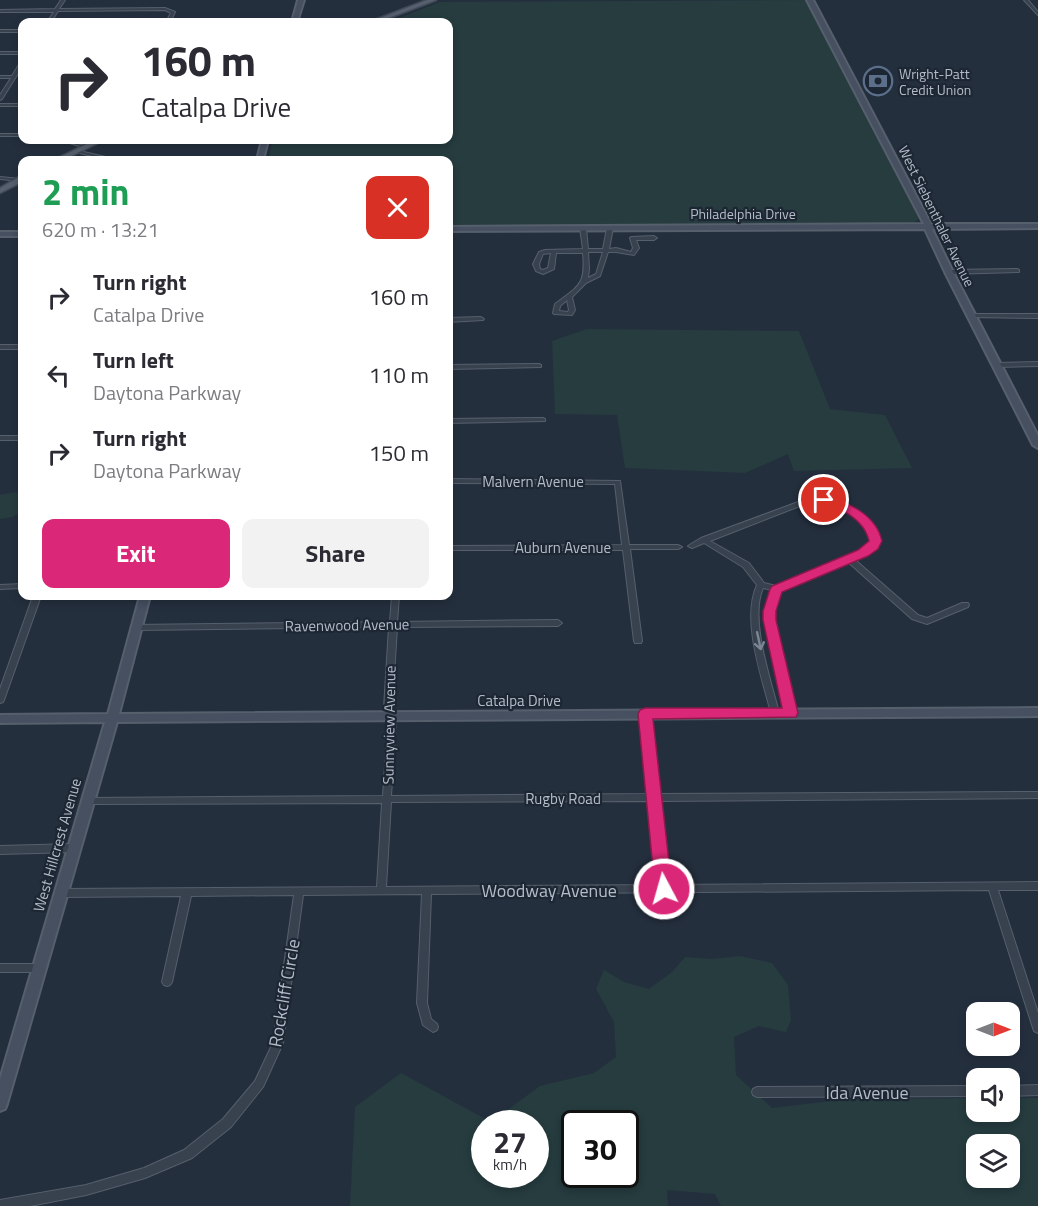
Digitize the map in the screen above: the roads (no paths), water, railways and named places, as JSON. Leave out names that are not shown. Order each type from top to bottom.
[{"type":"main road","points":[[295,18],[301,0]]},
{"type":"main road","points":[[384,18],[433,0]]},
{"type":"main road","name":"West Siebenthaler Avenue","points":[[810,0],[926,220],[948,272],[1038,445]]},
{"type":"main road","points":[[66,156],[92,144]]},
{"type":"main road","points":[[0,191],[18,182]]},
{"type":"main road","name":"Philadelphia Drive","points":[[453,229],[1038,226]]},
{"type":"main road","points":[[0,234],[18,234]]},
{"type":"main road","name":"West Hillcrest Avenue","points":[[0,1104],[112,717],[143,600]]},
{"type":"main road","name":"Catalpa Drive","points":[[0,719],[1038,712]]},
{"type":"street","points":[[52,18],[63,0]]},
{"type":"street","points":[[1026,0],[1038,14]]},
{"type":"street","points":[[0,11],[171,10],[170,18]]},
{"type":"street","points":[[0,31],[18,31]]},
{"type":"street","points":[[0,53],[18,53]]},
{"type":"street","points":[[0,99],[18,70]]},
{"type":"street","points":[[0,77],[14,77]]},
{"type":"street","points":[[0,105],[18,105]]},
{"type":"street","points":[[0,135],[18,135]]},
{"type":"street","points":[[76,144],[86,147]]},
{"type":"street","points":[[77,151],[94,156]]},
{"type":"street","points":[[0,178],[18,180]]},
{"type":"street","points":[[583,228],[586,277],[583,282]]},
{"type":"street","points":[[569,295],[583,282],[597,275],[606,251],[610,228]]},
{"type":"street","points":[[554,252],[606,251],[632,254],[636,248],[633,238],[654,238]]},
{"type":"street","points":[[948,272],[1017,271]]},
{"type":"street","points":[[971,316],[1038,316]]},
{"type":"street","points":[[453,320],[481,319]]},
{"type":"street","points":[[0,347],[18,347]]},
{"type":"street","points":[[997,365],[1038,364]]},
{"type":"street","points":[[453,367],[539,366]]},
{"type":"street","points":[[453,421],[543,420]]},
{"type":"street","points":[[0,438],[18,438]]},
{"type":"street","name":"Malvern Avenue","points":[[453,481],[617,481],[627,547]]},
{"type":"street","points":[[692,546],[704,540],[809,500],[824,500],[848,508],[867,522],[873,530],[875,544],[863,553],[777,589],[761,585],[746,566],[704,540]]},
{"type":"street","points":[[627,547],[638,641]]},
{"type":"street","name":"Auburn Avenue","points":[[453,548],[678,547]]},
{"type":"street","points":[[848,558],[915,616],[927,621],[965,605]]},
{"type":"street","points":[[761,585],[755,600],[755,622],[775,713]]},
{"type":"street","points":[[0,587],[18,586]]},
{"type":"street","points":[[777,589],[770,611],[770,620],[791,713]]},
{"type":"street","points":[[0,700],[36,600]]},
{"type":"street","name":"Sunnyview Avenue","points":[[381,891],[395,600]]},
{"type":"street","name":"Ravenwood Avenue","points":[[136,627],[558,623]]},
{"type":"street","points":[[645,714],[664,889]]},
{"type":"street","name":"Rugby Road","points":[[88,801],[1038,795]]},
{"type":"street","points":[[0,850],[74,848]]},
{"type":"street","points":[[992,886],[1038,1028]]},
{"type":"street","name":"Woodway Avenue","points":[[61,893],[1038,886]]},
{"type":"street","points":[[427,890],[422,1004],[427,1022],[433,1027]]},
{"type":"street","name":"Rockcliff Circle","points":[[0,1206],[86,1190],[145,1173],[188,1154],[227,1123],[259,1084],[278,1043],[299,891]]},
{"type":"street","points":[[167,982],[187,892]]},
{"type":"street","points":[[0,968],[39,968]]},
{"type":"street","points":[[1020,1091],[1038,1090]]},
{"type":"street","name":"Ida Avenue","points":[[757,1092],[966,1091]]},
{"type":"place","name":"Wright-Patt Credit Union","points":[[878,81]]}]
